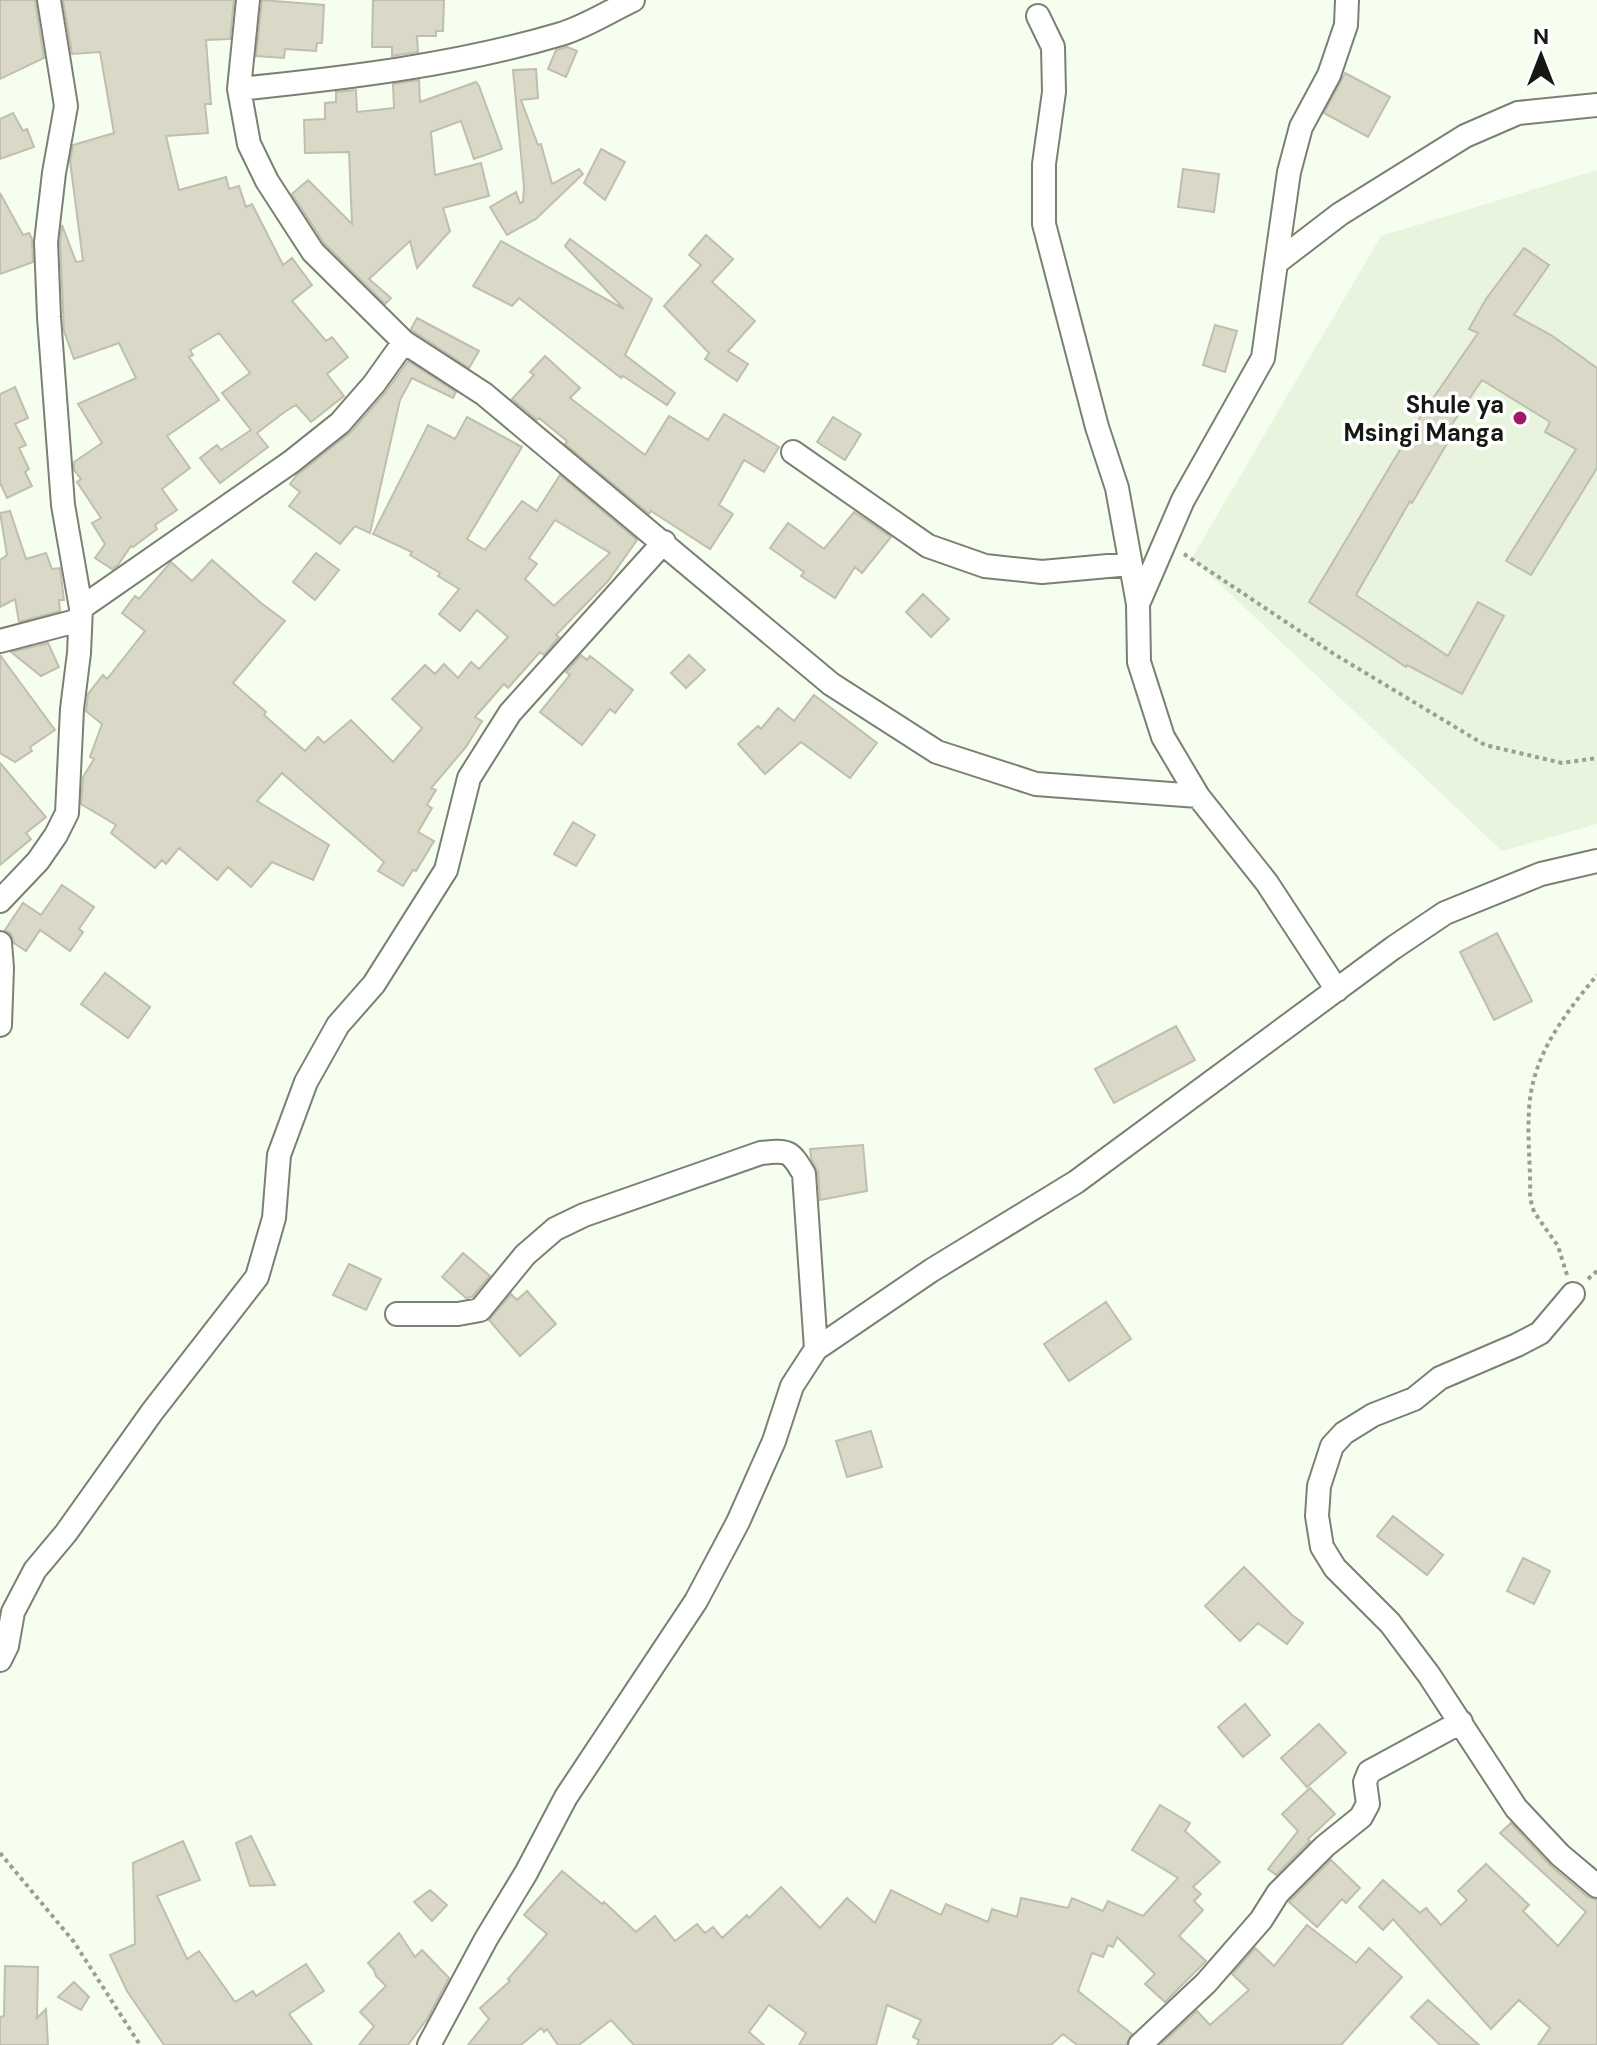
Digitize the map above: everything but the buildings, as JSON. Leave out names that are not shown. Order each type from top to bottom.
[{"type":"street","points":[[0,901],[38,861],[67,813],[81,614],[63,505],[49,317],[46,242],[66,106],[49,0]]},
{"type":"street","points":[[248,0],[239,89],[249,144],[274,193],[313,252],[404,342],[484,394],[831,684],[937,752],[1036,784],[1198,796]]},
{"type":"street","points":[[239,89],[345,78],[478,53],[563,33],[633,0]]},
{"type":"street","points":[[1138,604],[1183,500],[1263,358],[1289,172],[1301,127],[1329,75],[1346,25],[1347,0]]},
{"type":"street","points":[[1038,16],[1053,47],[1054,92],[1044,164],[1044,224],[1097,427],[1117,488],[1138,604],[1139,662],[1163,737],[1198,796],[1267,883],[1337,990]]},
{"type":"street","points":[[1276,263],[1340,214],[1465,136],[1518,113],[1597,105]]},
{"type":"street","points":[[0,641],[81,614],[291,462],[340,423],[374,384],[404,342]]},
{"type":"street","points":[[793,452],[928,546],[985,566],[1042,572],[1130,564]]},
{"type":"street","points":[[0,1660],[7,1646],[13,1612],[35,1570],[257,1277],[274,1218],[279,1155],[306,1082],[338,1025],[374,984],[446,870],[469,778],[510,713],[664,542]]},
{"type":"street","points":[[429,2045],[566,1797],[696,1601],[738,1522],[768,1454],[792,1386],[816,1349],[932,1270],[1076,1182],[1445,913],[1541,874],[1597,861]]},
{"type":"street","points":[[0,943],[0,1025]]},
{"type":"street","points":[[397,1314],[458,1314],[480,1310],[525,1255],[555,1229],[584,1215],[761,1153],[783,1151],[794,1156],[804,1174],[816,1349]]},
{"type":"street","points":[[1573,1294],[1540,1333],[1440,1378],[1414,1399],[1373,1415],[1344,1433],[1332,1446],[1319,1486],[1317,1516],[1322,1547],[1335,1568],[1390,1623],[1461,1722],[1516,1808],[1560,1855],[1597,1886]]},
{"type":"street","points":[[1140,2045],[1206,1983],[1261,1920],[1278,1893],[1325,1846],[1361,1817],[1368,1804],[1365,1782],[1369,1772],[1461,1722]]},
{"type":"path","points":[[1165,541],[1334,654],[1485,745],[1562,763],[1597,758]]},
{"type":"path","points":[[1573,1294],[1558,1246],[1534,1212],[1530,1198],[1529,1110],[1536,1068],[1562,1018],[1597,975]]},
{"type":"path","points":[[0,1853],[74,1942],[140,2045]]},
{"type":"shaded area","points":[[1597,170],[1597,824],[1502,851],[1192,558],[1381,236]]},
{"type":"place","name":"Shule ya Msingi Manga","points":[[1520,418]]}]
